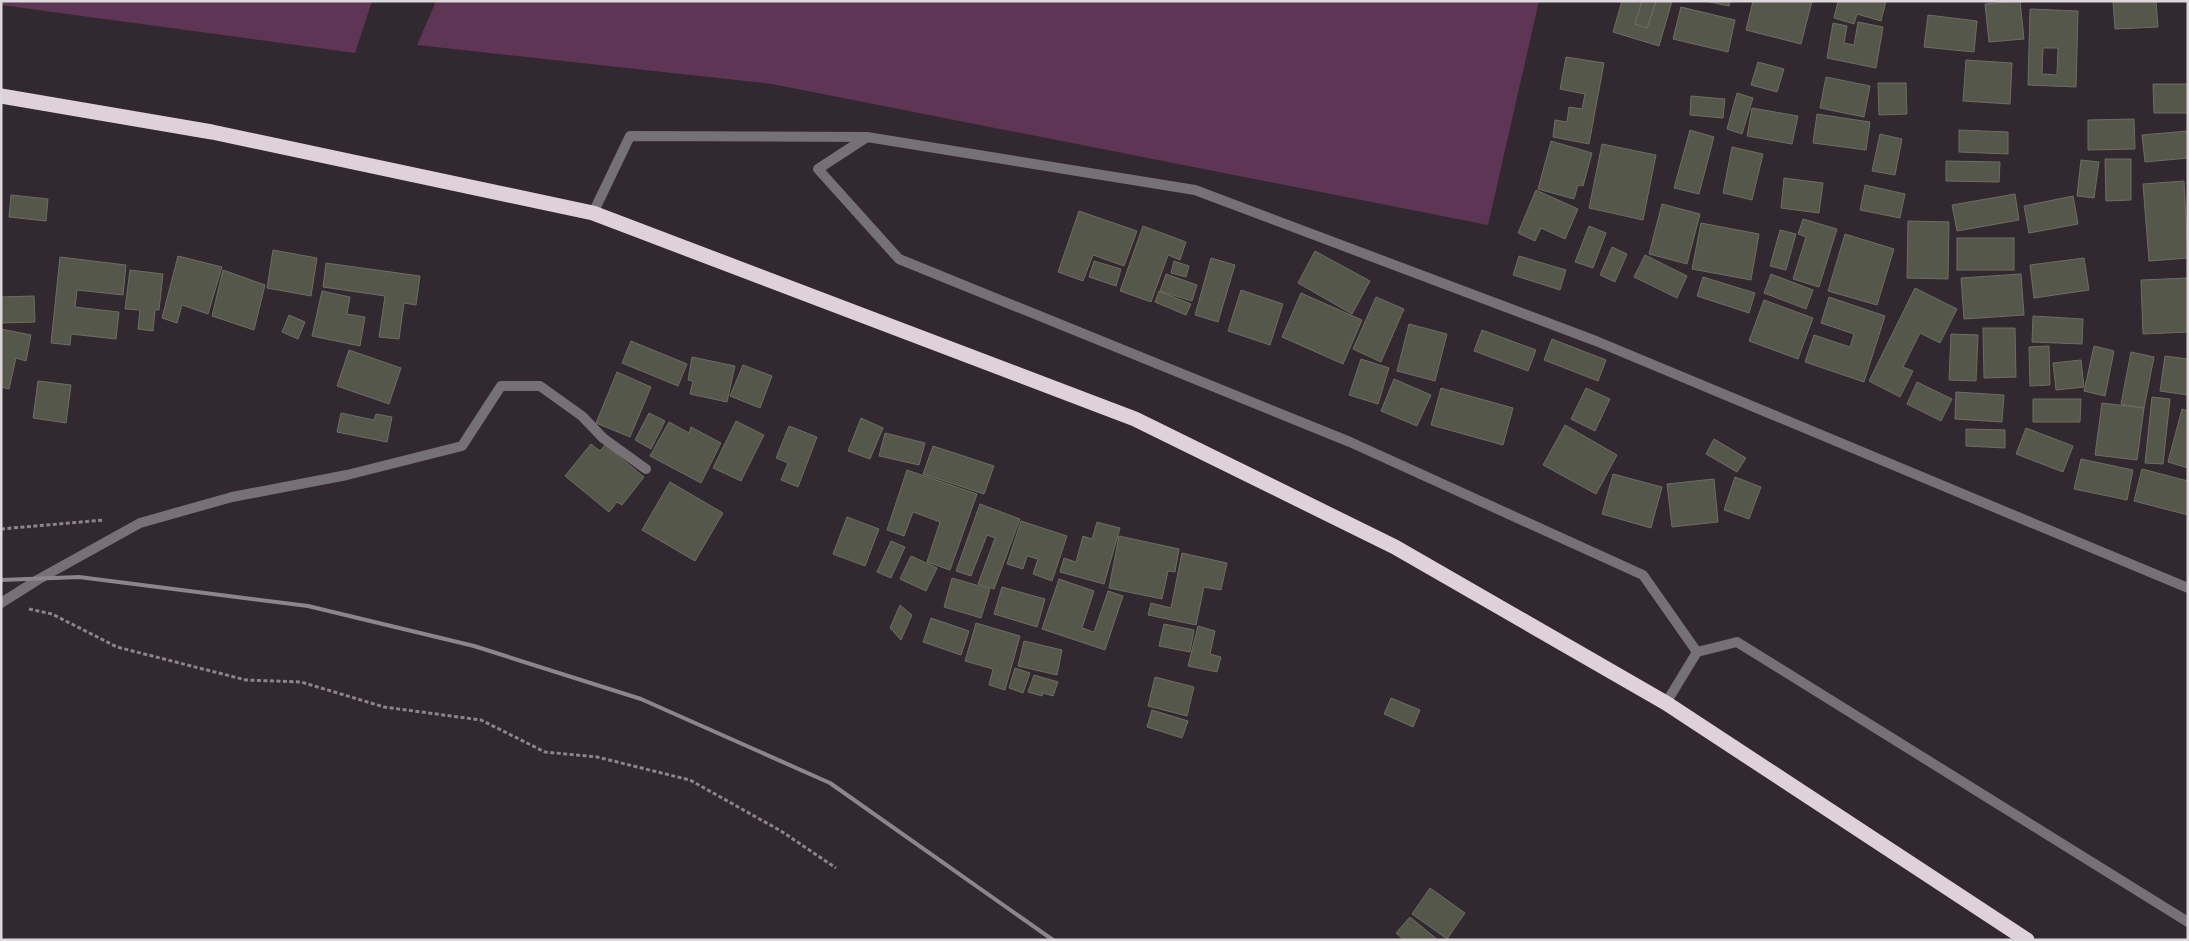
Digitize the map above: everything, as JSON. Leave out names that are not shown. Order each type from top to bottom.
[{"type":"highway","points":[[1,96],[212,132],[593,213],[1134,419],[1395,547],[1666,703],[2027,940]]},
{"type":"street","points":[[593,213],[630,136],[867,137],[1194,190],[1596,341],[2188,588]]},
{"type":"street","points":[[867,137],[818,169],[899,259],[1350,442],[1643,575],[1697,652]]},
{"type":"street","points":[[2,603],[39,579],[140,523],[232,497],[347,475],[462,446],[501,386],[540,386],[582,416],[603,438],[646,469]]},
{"type":"street","points":[[1666,703],[1697,652],[1737,642],[2188,922]]},
{"type":"path","points":[[1,529],[97,519],[140,523]]},
{"type":"path","points":[[2,603],[52,614],[117,647],[246,680],[301,682],[384,707],[481,720],[544,752],[597,757],[690,780],[780,831],[836,868]]},
{"type":"shaded area","points":[[1,1],[372,1],[355,53],[1,5]]},
{"type":"shaded area","points":[[436,1],[1539,1],[1488,225],[772,84],[417,45]]},
{"type":"building","points":[[1622,1],[1642,1],[1635,24],[1647,28],[1656,1],[1672,1],[1659,46],[1613,32]]},
{"type":"building","points":[[1642,1],[1656,1],[1647,28],[1635,24]]},
{"type":"building","points":[[1705,1],[1730,1],[1729,6]]},
{"type":"building","points":[[1753,1],[1812,1],[1801,44],[1746,30]]},
{"type":"building","points":[[1838,1],[1886,1],[1881,21],[1857,14],[1854,24],[1834,18]]},
{"type":"building","points":[[2020,1],[2024,39],[1989,42],[1985,4]]},
{"type":"building","points":[[2113,1],[2156,1],[2158,27],[2115,29]]},
{"type":"building","points":[[1681,7],[1735,20],[1728,52],[1673,39]]},
{"type":"building","points":[[2030,9],[2078,11],[2076,87],[2028,85]],"holes":[[[2043,48],[2058,48],[2057,75],[2042,74]]]},
{"type":"building","points":[[1928,15],[1977,21],[1974,52],[1924,47]]},
{"type":"building","points":[[1858,22],[1883,27],[1876,68],[1827,58],[1833,23],[1847,26],[1844,43],[1854,45]]},
{"type":"building","points":[[1566,57],[1604,63],[1589,144],[1553,137],[1555,120],[1567,122],[1569,107],[1582,109],[1585,94],[1560,89]]},
{"type":"building","points":[[1966,60],[2012,63],[2010,104],[1963,101]]},
{"type":"building","points":[[1758,62],[1784,69],[1777,92],[1751,85]]},
{"type":"building","points":[[1826,77],[1870,86],[1864,117],[1820,108]]},
{"type":"building","points":[[1878,83],[1906,83],[1907,114],[1879,115]]},
{"type":"building","points":[[2153,84],[2188,84],[2188,113],[2154,113]]},
{"type":"building","points":[[1737,93],[1753,98],[1742,134],[1727,129]]},
{"type":"building","points":[[1691,96],[1725,99],[1723,118],[1690,115]]},
{"type":"building","points":[[1752,108],[1798,116],[1792,144],[1747,136]]},
{"type":"building","points":[[1817,114],[1870,122],[1866,150],[1813,143]]},
{"type":"building","points":[[2134,119],[2135,149],[2088,150],[2088,120]]},
{"type":"building","points":[[1690,130],[1714,137],[1699,194],[1674,188]]},
{"type":"building","points":[[1959,130],[2008,132],[2008,154],[1959,152]]},
{"type":"building","points":[[2188,131],[2188,158],[2145,162],[2142,135]]},
{"type":"building","points":[[1880,134],[1902,139],[1895,175],[1872,171]]},
{"type":"building","points":[[1551,141],[1592,153],[1583,186],[1578,185],[1574,199],[1538,189]]},
{"type":"building","points":[[1602,144],[1656,155],[1643,220],[1589,208]]},
{"type":"building","points":[[1732,147],[1763,154],[1752,200],[1723,193]]},
{"type":"building","points":[[2105,159],[2131,159],[2131,200],[2106,201]]},
{"type":"building","points":[[2081,160],[2099,162],[2094,198],[2077,196]]},
{"type":"building","points":[[1946,161],[2000,162],[1999,182],[1946,181]]},
{"type":"building","points":[[1784,178],[1823,183],[1819,213],[1781,208]]},
{"type":"building","points":[[2184,181],[2188,258],[2149,261],[2143,184]]},
{"type":"building","points":[[1865,185],[1905,194],[1900,218],[1860,210]]},
{"type":"building","points":[[1536,190],[1578,209],[1565,239],[1541,228],[1535,241],[1518,233]]},
{"type":"building","points":[[2015,194],[2019,220],[1957,231],[1952,205]]},
{"type":"building","points":[[11,195],[48,199],[46,221],[9,217]]},
{"type":"building","points":[[2073,196],[2078,224],[2029,233],[2024,206]]},
{"type":"building","points":[[1662,204],[1700,214],[1687,264],[1649,254]]},
{"type":"building","points":[[1079,211],[1137,231],[1124,266],[1093,255],[1083,281],[1058,272]]},
{"type":"building","points":[[1803,219],[1837,229],[1819,287],[1793,279],[1806,237],[1798,234]]},
{"type":"building","points":[[1908,221],[1949,222],[1948,279],[1907,278]]},
{"type":"building","points":[[1701,223],[1759,234],[1751,280],[1692,269]]},
{"type":"building","points":[[1143,226],[1186,242],[1180,260],[1168,255],[1151,302],[1120,291]]},
{"type":"building","points":[[1589,226],[1606,233],[1593,268],[1575,262]]},
{"type":"building","points":[[1780,230],[1796,234],[1786,270],[1770,266]]},
{"type":"building","points":[[1845,234],[1894,249],[1877,305],[1828,291]]},
{"type":"building","points":[[1957,238],[2014,238],[2014,270],[1957,270]]},
{"type":"building","points":[[1612,247],[1627,254],[1615,282],[1600,275]]},
{"type":"building","points":[[273,250],[317,258],[311,296],[267,288]]},
{"type":"building","points":[[1315,251],[1370,281],[1352,314],[1298,283]]},
{"type":"building","points":[[1645,255],[1687,276],[1677,298],[1634,277]]},
{"type":"building","points":[[178,256],[222,267],[208,314],[182,305],[177,323],[162,318]]},
{"type":"building","points":[[1519,256],[1566,270],[1560,290],[1513,275]]},
{"type":"building","points":[[60,257],[126,265],[123,295],[77,290],[75,307],[119,312],[116,339],[71,334],[70,345],[51,343]]},
{"type":"building","points":[[1211,258],[1235,265],[1218,322],[1195,315]]},
{"type":"building","points":[[2084,258],[2089,290],[2034,298],[2030,265]]},
{"type":"building","points":[[1094,261],[1121,269],[1116,286],[1089,277]]},
{"type":"building","points":[[1174,261],[1189,266],[1186,277],[1171,273]]},
{"type":"building","points":[[326,263],[420,276],[416,305],[404,303],[399,339],[379,337],[385,296],[323,287]]},
{"type":"building","points":[[130,270],[163,274],[159,310],[155,310],[153,331],[138,329],[140,310],[125,309]]},
{"type":"building","points":[[223,270],[265,285],[254,330],[212,316]]},
{"type":"building","points":[[1166,274],[1197,285],[1192,301],[1160,291]]},
{"type":"building","points":[[1771,274],[1813,290],[1806,309],[1764,293]]},
{"type":"building","points":[[2021,274],[2024,315],[1964,319],[1961,278]]},
{"type":"building","points":[[1703,277],[1755,293],[1749,313],[1697,296]]},
{"type":"building","points":[[2188,278],[2188,332],[2143,334],[2141,280]]},
{"type":"building","points":[[1915,288],[1957,309],[1940,343],[1920,333],[1903,367],[1913,371],[1900,397],[1869,381]]},
{"type":"building","points":[[1241,290],[1283,304],[1270,345],[1228,331]]},
{"type":"building","points":[[322,291],[350,297],[347,314],[365,317],[360,346],[312,336]]},
{"type":"building","points":[[1159,291],[1191,304],[1186,315],[1155,302]]},
{"type":"building","points":[[1301,293],[1362,320],[1343,364],[1282,337]]},
{"type":"building","points":[[34,296],[35,322],[1,323],[1,297]]},
{"type":"building","points":[[1376,297],[1404,309],[1381,362],[1353,349]]},
{"type":"building","points":[[1829,297],[1885,316],[1864,382],[1805,362],[1814,335],[1850,347],[1854,334],[1821,323]]},
{"type":"building","points":[[1764,300],[1813,318],[1798,359],[1749,341]]},
{"type":"building","points":[[289,315],[305,322],[298,339],[282,332]]},
{"type":"building","points":[[2033,316],[2083,319],[2082,344],[2032,342]]},
{"type":"building","points":[[1409,324],[1447,334],[1435,381],[1397,371]]},
{"type":"building","points":[[1983,328],[2015,328],[2016,377],[1984,378]]},
{"type":"building","points":[[1,329],[31,335],[26,361],[16,358],[9,389],[1,387]]},
{"type":"building","points":[[1482,330],[1536,350],[1528,371],[1474,351]]},
{"type":"building","points":[[1951,334],[1978,335],[1976,381],[1949,380]]},
{"type":"building","points":[[1552,339],[1606,360],[1598,381],[1544,360]]},
{"type":"building","points":[[631,341],[687,364],[678,386],[622,363]]},
{"type":"building","points":[[2049,346],[2050,385],[2030,386],[2029,347]]},
{"type":"building","points":[[2094,346],[2114,351],[2105,396],[2084,391]]},
{"type":"building","points":[[349,350],[401,368],[389,404],[337,386]]},
{"type":"building","points":[[2131,352],[2154,357],[2144,408],[2121,404]]},
{"type":"building","points":[[2165,356],[2188,359],[2188,395],[2160,391]]},
{"type":"building","points":[[692,357],[735,366],[727,402],[690,394],[693,381],[688,380]]},
{"type":"building","points":[[1361,359],[1389,368],[1378,404],[1349,395]]},
{"type":"building","points":[[2081,360],[2084,387],[2056,390],[2053,363]]},
{"type":"building","points":[[743,365],[772,376],[760,408],[730,396]]},
{"type":"building","points":[[617,372],[651,387],[630,437],[596,423]]},
{"type":"building","points":[[1394,379],[1431,395],[1417,426],[1381,411]]},
{"type":"building","points":[[38,381],[71,385],[66,423],[33,418]]},
{"type":"building","points":[[1917,382],[1952,399],[1941,421],[1907,404]]},
{"type":"building","points":[[1441,388],[1513,408],[1503,445],[1431,425]]},
{"type":"building","points":[[1586,388],[1610,399],[1595,431],[1571,419]]},
{"type":"building","points":[[1956,392],[2004,395],[2002,422],[1955,419]]},
{"type":"building","points":[[2152,397],[2170,399],[2163,464],[2145,463]]},
{"type":"building","points":[[2033,399],[2081,399],[2080,422],[2033,422]]},
{"type":"building","points":[[2102,403],[2144,408],[2137,460],[2095,455]]},
{"type":"building","points":[[2182,409],[2188,411],[2188,468],[2168,462]]},
{"type":"building","points":[[341,413],[374,420],[376,414],[392,417],[387,442],[337,432]]},
{"type":"building","points":[[649,413],[665,421],[651,449],[635,440]]},
{"type":"building","points":[[861,418],[883,428],[870,459],[848,451]]},
{"type":"building","points":[[736,421],[764,435],[741,481],[713,468]]},
{"type":"building","points":[[669,422],[689,433],[691,427],[721,443],[701,483],[650,456]]},
{"type":"building","points":[[1565,425],[1617,455],[1596,494],[1543,465]]},
{"type":"building","points":[[789,426],[817,437],[798,487],[781,480],[788,463],[776,458]]},
{"type":"building","points":[[2026,428],[2073,446],[2063,472],[2016,454]]},
{"type":"building","points":[[1966,429],[2005,430],[2005,448],[1966,446]]},
{"type":"building","points":[[885,433],[925,443],[919,465],[879,456]]},
{"type":"building","points":[[1714,439],[1746,458],[1737,472],[1706,454]]},
{"type":"building","points":[[591,444],[600,451],[605,445],[644,477],[622,505],[617,502],[609,512],[565,476]]},
{"type":"building","points":[[933,446],[994,466],[984,494],[923,474]]},
{"type":"building","points":[[2081,459],[2133,470],[2127,500],[2074,489]]},
{"type":"building","points":[[2142,469],[2188,481],[2188,515],[2134,501]]},
{"type":"building","points":[[907,470],[977,494],[950,570],[927,562],[940,522],[913,512],[904,536],[887,530]]},
{"type":"building","points":[[1613,474],[1662,487],[1651,528],[1602,514]]},
{"type":"building","points":[[1735,477],[1761,487],[1749,519],[1724,510]]},
{"type":"building","points":[[1714,479],[1718,522],[1672,527],[1667,484]]},
{"type":"building","points":[[670,482],[723,513],[695,561],[642,530]]},
{"type":"building","points":[[980,504],[1020,519],[994,589],[978,584],[995,538],[987,535],[971,576],[956,571]]},
{"type":"building","points":[[847,517],[879,529],[865,566],[833,554]]},
{"type":"building","points":[[1021,521],[1067,536],[1052,581],[1033,574],[1038,559],[1027,556],[1023,569],[1007,564]]},
{"type":"building","points":[[1097,522],[1120,528],[1104,584],[1060,572],[1064,558],[1076,562],[1083,536],[1092,539]]},
{"type":"building","points":[[1119,536],[1179,549],[1175,572],[1168,571],[1162,599],[1109,588]]},
{"type":"building","points":[[891,541],[905,547],[891,578],[877,572]]},
{"type":"building","points":[[1182,553],[1227,563],[1221,590],[1204,587],[1196,625],[1148,615],[1151,603],[1171,608]]},
{"type":"building","points":[[911,556],[937,568],[926,591],[900,579]]},
{"type":"building","points":[[952,578],[990,589],[981,618],[944,607]]},
{"type":"building","points":[[1059,579],[1094,591],[1082,628],[1094,632],[1108,591],[1123,596],[1105,650],[1042,629]]},
{"type":"building","points":[[1002,587],[1045,599],[1037,627],[994,614]]},
{"type":"building","points":[[900,605],[912,615],[901,640],[890,628]]},
{"type":"building","points":[[931,618],[969,631],[961,655],[923,642]]},
{"type":"building","points":[[976,623],[1020,636],[1005,690],[989,685],[993,669],[965,661]]},
{"type":"building","points":[[1164,624],[1194,630],[1190,652],[1159,646]]},
{"type":"building","points":[[1198,626],[1215,631],[1210,654],[1221,657],[1217,672],[1188,666]]},
{"type":"building","points":[[1024,641],[1062,650],[1057,675],[1018,666]]},
{"type":"building","points":[[1015,668],[1030,673],[1023,693],[1009,688]]},
{"type":"building","points":[[1034,675],[1058,682],[1053,696],[1043,693],[1042,696],[1028,692]]},
{"type":"building","points":[[1155,677],[1194,687],[1187,716],[1148,706]]},
{"type":"building","points":[[1391,698],[1420,710],[1413,727],[1384,714]]},
{"type":"building","points":[[1152,710],[1188,721],[1182,738],[1147,727]]},
{"type":"building","points":[[1430,888],[1465,913],[1447,939],[1412,914]]},
{"type":"building","points":[[1410,917],[1438,940],[1404,940],[1396,933]]},
{"type":"railway","points":[[1,580],[79,577],[308,606],[474,646],[641,699],[830,783],[1053,940]]}]
